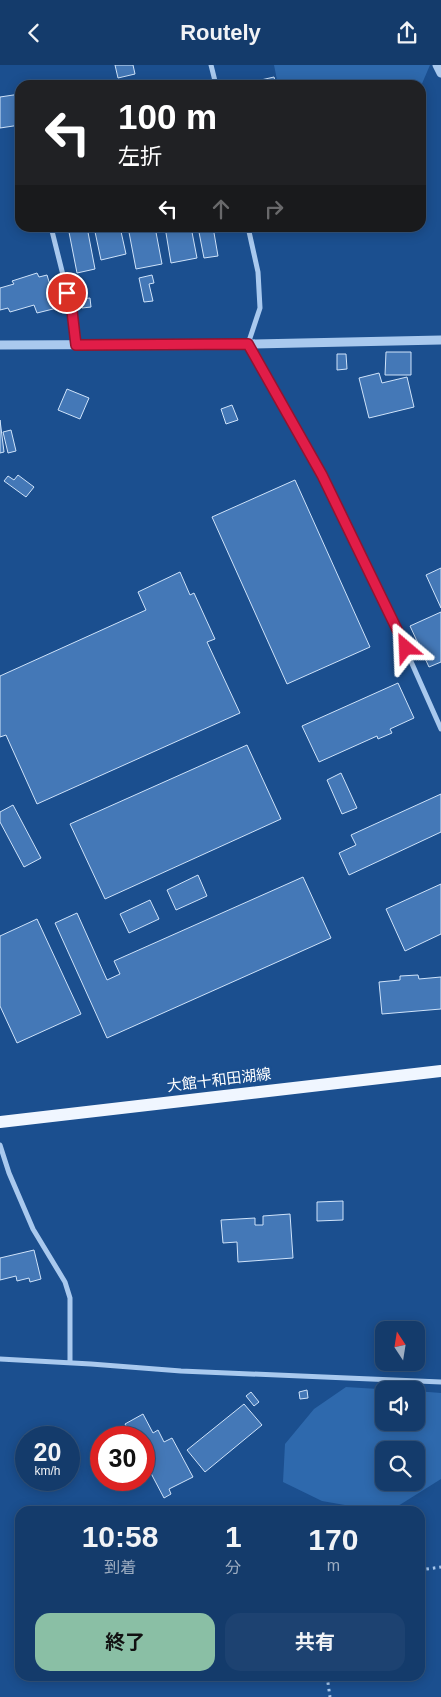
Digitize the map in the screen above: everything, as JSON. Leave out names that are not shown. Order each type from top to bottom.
[{"type":"main road","name":"大館十和田湖線","points":[[0,1122],[441,1071]]},
{"type":"street","points":[[211,65],[215,80]]},
{"type":"street","points":[[437,65],[441,73]]},
{"type":"street","points":[[52,232],[72,311],[76,345]]},
{"type":"street","points":[[249,232],[258,272],[260,308],[248,344],[322,475],[406,648],[441,729]]},
{"type":"street","points":[[0,345],[248,344],[441,340]]},
{"type":"street","points":[[0,1145],[9,1173],[34,1229],[66,1282],[70,1298],[70,1363]]},
{"type":"street","points":[[0,1359],[181,1371],[365,1377],[441,1382]]},
{"type":"path","points":[[425,1569],[441,1567]]},
{"type":"path","points":[[328,1681],[330,1697]]},
{"type":"shaded area","points":[[274,65],[430,65],[424,80],[277,80]]},
{"type":"shaded area","points":[[346,1387],[375,1389],[375,1431],[425,1431],[425,1392],[441,1393],[441,1479],[425,1489],[425,1441],[375,1441],[375,1491],[422,1491],[398,1506],[350,1506],[322,1501],[283,1482],[285,1444],[314,1409]]},
{"type":"building","points":[[115,65],[133,65],[135,74],[118,78]]},
{"type":"building","points":[[274,77],[275,80],[261,80]]},
{"type":"building","points":[[15,95],[15,126],[0,128],[0,97]]},
{"type":"building","points":[[69,232],[88,232],[95,269],[77,273]]},
{"type":"building","points":[[95,232],[121,232],[126,254],[101,260]]},
{"type":"building","points":[[129,232],[156,232],[162,264],[136,269]]},
{"type":"building","points":[[166,232],[192,232],[197,258],[171,263]]},
{"type":"building","points":[[199,232],[214,232],[218,256],[204,258]]},
{"type":"building","points":[[37,273],[39,277],[47,275],[57,308],[37,313],[34,305],[10,312],[8,308],[0,310],[0,288],[14,284],[12,281]]},
{"type":"building","points":[[152,275],[154,283],[149,284],[153,301],[144,302],[139,278]]},
{"type":"building","points":[[90,298],[91,307],[82,308],[81,299]]},
{"type":"building","points":[[386,352],[411,352],[411,375],[385,375]]},
{"type":"building","points":[[337,354],[346,354],[347,369],[337,370]]},
{"type":"building","points":[[379,373],[382,383],[407,377],[414,407],[369,418],[359,378]]},
{"type":"building","points":[[67,389],[89,398],[80,419],[58,410]]},
{"type":"building","points":[[232,405],[238,420],[226,424],[221,409]]},
{"type":"building","points":[[0,420],[4,452],[0,453]]},
{"type":"building","points":[[11,430],[16,451],[8,453],[3,432]]},
{"type":"building","points":[[18,475],[34,487],[26,497],[4,481],[8,476],[14,480]]},
{"type":"building","points":[[295,480],[370,647],[287,684],[212,517]]},
{"type":"building","points":[[441,568],[441,608],[426,575]]},
{"type":"building","points":[[180,572],[190,595],[194,593],[215,639],[207,642],[240,713],[37,804],[6,735],[0,737],[0,676],[146,610],[138,592]]},
{"type":"building","points":[[441,612],[441,662],[429,667],[410,626]]},
{"type":"building","points":[[398,683],[414,718],[390,729],[392,733],[378,739],[377,736],[319,762],[302,726]]},
{"type":"building","points":[[247,745],[281,819],[105,899],[70,824]]},
{"type":"building","points":[[341,773],[357,808],[342,814],[327,780]]},
{"type":"building","points":[[441,794],[441,832],[349,875],[339,853],[356,845],[351,835]]},
{"type":"building","points":[[13,805],[41,858],[24,867],[0,822],[0,812]]},
{"type":"building","points":[[198,875],[207,896],[176,910],[167,890]]},
{"type":"building","points":[[303,877],[331,938],[107,1038],[55,923],[77,913],[107,980],[120,974],[114,961]]},
{"type":"building","points":[[441,884],[441,934],[405,951],[386,909]]},
{"type":"building","points":[[150,900],[159,919],[129,933],[120,914]]},
{"type":"building","points":[[37,919],[81,1014],[17,1043],[0,1006],[0,936]]},
{"type":"building","points":[[418,975],[419,979],[441,977],[441,1009],[382,1014],[379,982],[400,980],[400,976]]},
{"type":"building","points":[[343,1201],[343,1220],[317,1221],[317,1202]]},
{"type":"building","points":[[290,1214],[293,1258],[238,1262],[237,1242],[223,1243],[221,1220],[255,1218],[255,1225],[263,1225],[263,1216]]},
{"type":"building","points":[[34,1250],[41,1279],[30,1282],[29,1278],[17,1281],[16,1276],[0,1280],[0,1258]]},
{"type":"building","points":[[307,1390],[308,1398],[300,1399],[299,1392]]},
{"type":"building","points":[[251,1392],[259,1402],[254,1406],[246,1396]]},
{"type":"building","points":[[244,1404],[262,1425],[205,1472],[187,1450]]},
{"type":"building","points":[[143,1414],[149,1426],[126,1426],[125,1424]]},
{"type":"building","points":[[158,1430],[164,1442],[172,1438],[193,1477],[169,1489],[171,1494],[164,1498],[155,1481],[155,1432]]},
{"type":"route","points":[[67,293],[72,311],[76,345],[248,344],[322,475],[406,648]]}]
